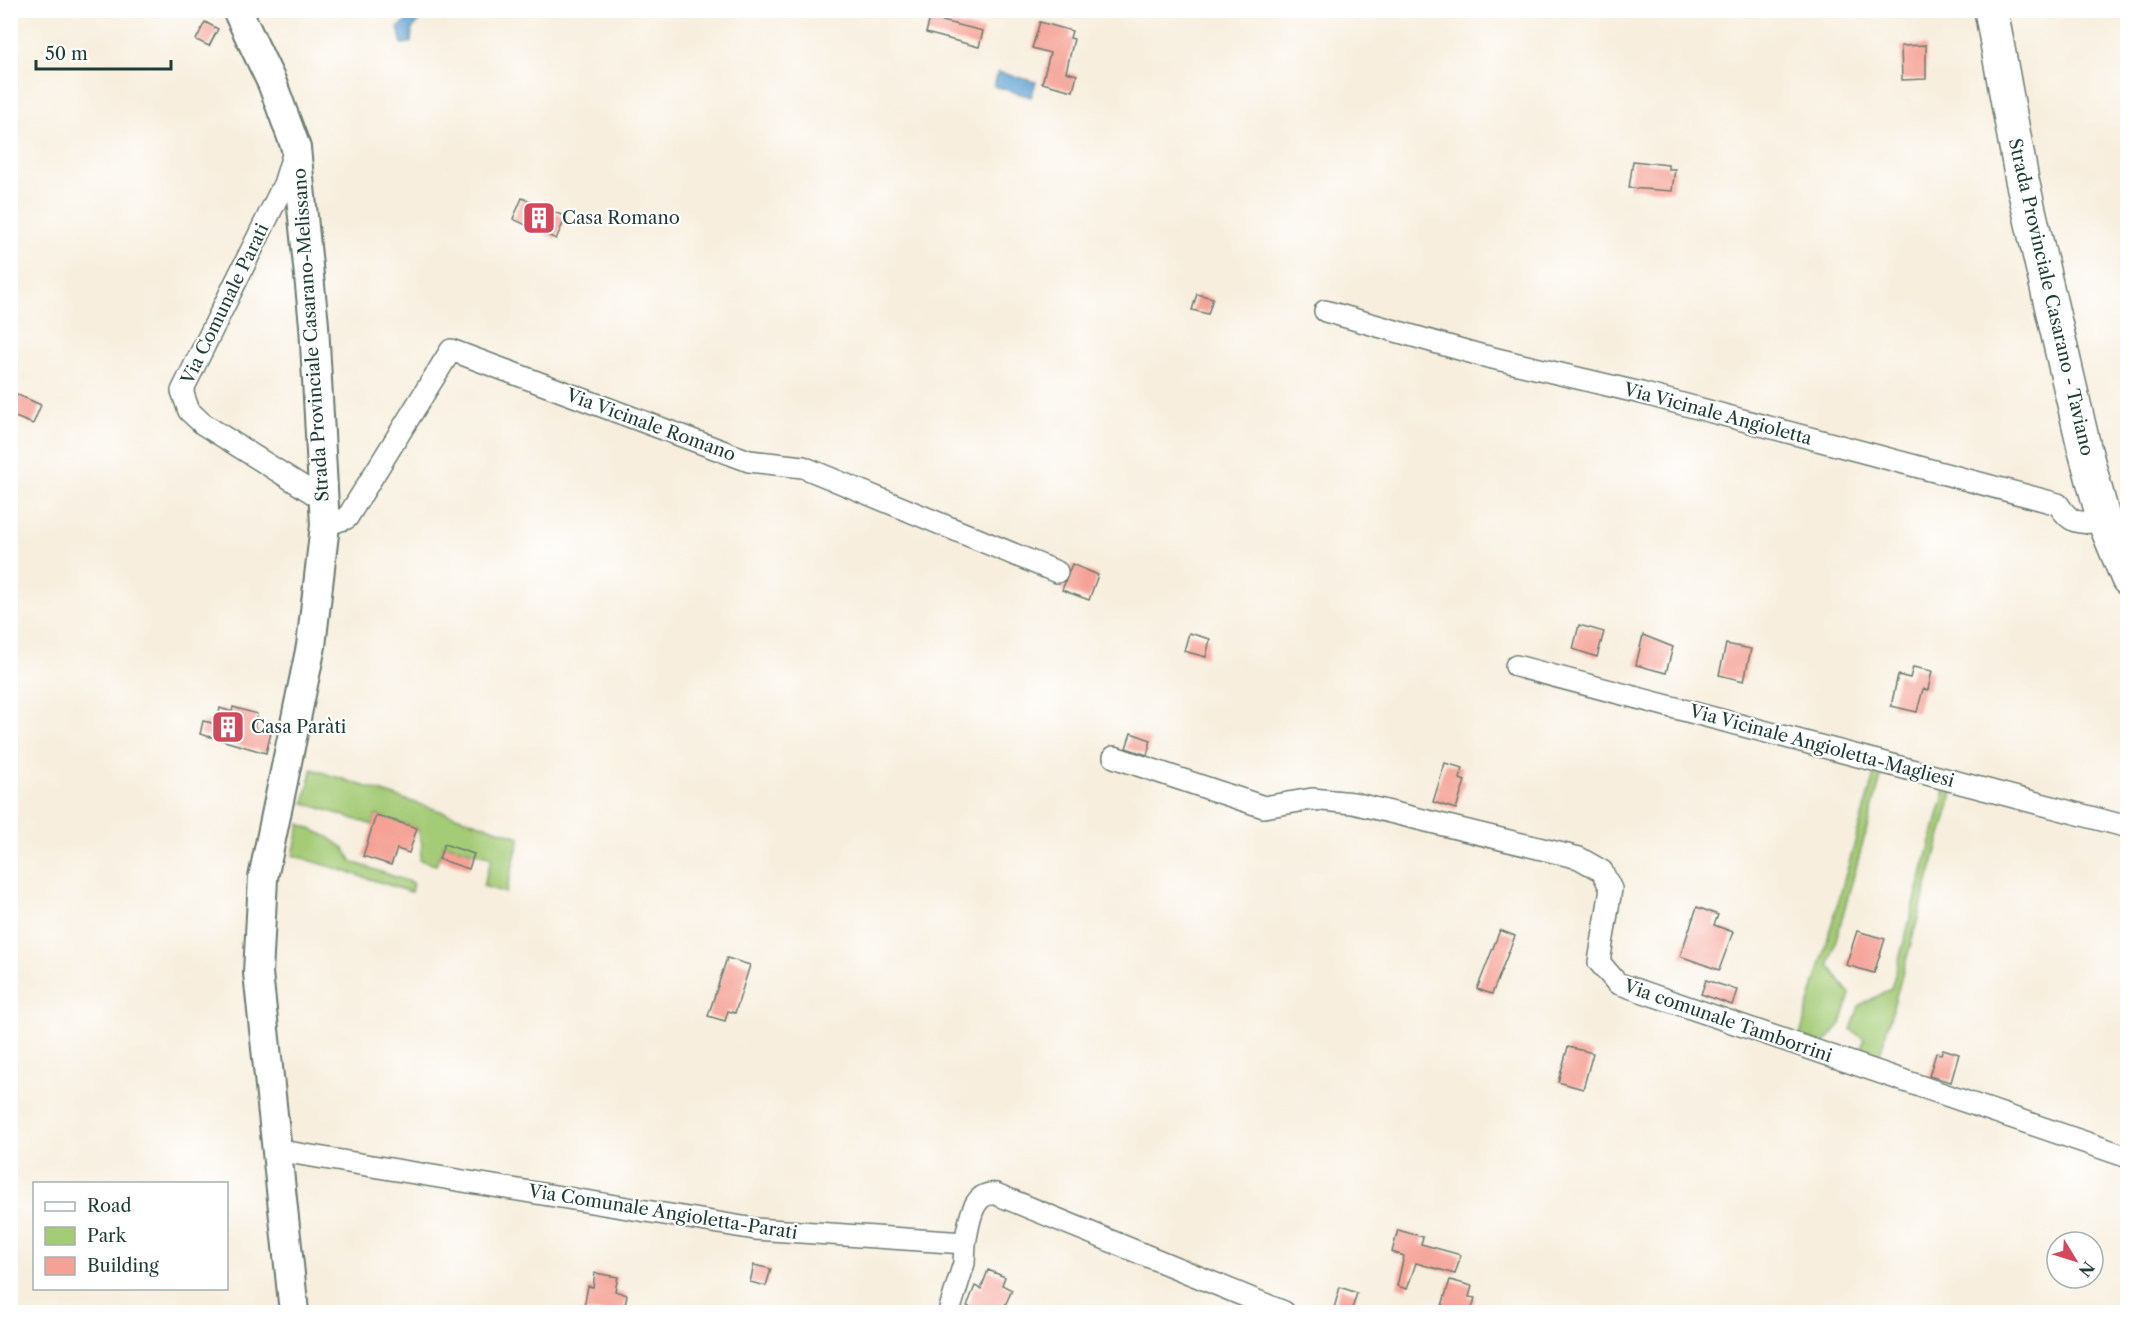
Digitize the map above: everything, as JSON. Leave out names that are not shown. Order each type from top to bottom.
[{"type":"main road","name":"Strada Provinciale Casarano-Melissano","points":[[237,10],[272,83],[296,148],[314,325],[324,512],[311,646],[263,878],[258,973],[294,1312]]},
{"type":"main road","name":"Strada Provinciale Casarano - Taviano","points":[[1991,10],[2022,180],[2104,521],[2127,579]]},
{"type":"street","name":"Via Comunale Parati","points":[[296,148],[284,184],[182,391],[189,411],[202,424],[324,512]]},
{"type":"street","name":"Via Vicinale Angioletta","points":[[1325,311],[1480,355],[1641,393],[2058,504],[2067,518],[2078,524],[2104,521]]},
{"type":"street","name":"Via Vicinale Romano","points":[[324,512],[347,518],[451,350],[749,461],[803,467],[1058,572]]},
{"type":"street","name":"Via Vicinale Angioletta-Magliesi","points":[[1516,666],[2127,826]]},
{"type":"street","name":"Via comunale Tamborrini","points":[[1114,757],[1264,807],[1312,799],[1353,803],[1579,858],[1602,871],[1611,889],[1599,962],[1617,983],[2127,1157]]},
{"type":"street","name":"Via Comunale Angioletta-Parati","points":[[275,1150],[755,1229],[965,1243]]},
{"type":"street","points":[[949,1312],[964,1263],[965,1243],[973,1209],[980,1198],[988,1193],[996,1194],[1284,1312]]},
{"type":"green space","points":[[1876,768],[1883,770],[1829,965],[1850,995],[1841,1024],[1824,1044],[1800,1036]]},
{"type":"green space","points":[[312,769],[520,837],[506,893],[483,886],[492,857],[444,844],[436,865],[420,860],[422,843],[417,828],[376,815],[373,825],[304,803]]},
{"type":"green space","points":[[1946,787],[1954,789],[1878,1061],[1861,1056],[1864,1039],[1851,1030],[1859,1006],[1891,989]]},
{"type":"green space","points":[[300,824],[328,837],[344,848],[352,862],[413,883],[411,892],[293,855]]},
{"type":"water","points":[[413,16],[419,21],[412,29],[411,43],[402,44],[398,28]]},
{"type":"water","points":[[998,72],[1036,82],[1031,97],[994,86]]},
{"type":"building","points":[[930,18],[983,31],[979,47],[926,33]]},
{"type":"building","points":[[205,22],[218,29],[209,46],[196,40]]},
{"type":"building","points":[[1040,22],[1072,31],[1070,38],[1074,39],[1066,72],[1077,75],[1073,91],[1042,83],[1050,53],[1032,48]]},
{"type":"building","points":[[1926,45],[1926,79],[1902,80],[1901,46]]},
{"type":"building","points":[[1633,161],[1668,165],[1668,169],[1675,169],[1672,191],[1629,188]]},
{"type":"building","name":"Casa Romano","points":[[522,198],[566,217],[556,239],[513,219]]},
{"type":"building","points":[[1197,294],[1213,298],[1208,314],[1192,310]]},
{"type":"building","points":[[16,394],[41,405],[33,424],[10,415]]},
{"type":"building","points":[[1072,564],[1098,575],[1089,600],[1062,590]]},
{"type":"building","points":[[1579,625],[1604,632],[1597,657],[1573,649]]},
{"type":"building","points":[[1189,633],[1210,639],[1206,657],[1184,651]]},
{"type":"building","points":[[1643,635],[1673,647],[1666,673],[1636,665]]},
{"type":"building","points":[[1726,644],[1751,649],[1744,681],[1719,675]]},
{"type":"building","points":[[1913,667],[1932,671],[1928,690],[1923,689],[1917,712],[1891,706],[1898,675],[1910,678]]},
{"type":"building","name":"Casa Paràti","points":[[233,707],[257,714],[254,729],[271,733],[266,753],[200,734],[203,721],[217,724],[220,708],[232,712]]},
{"type":"building","points":[[1131,733],[1151,740],[1147,755],[1126,748]]},
{"type":"building","points":[[1445,763],[1463,768],[1460,779],[1465,781],[1456,809],[1433,802]]},
{"type":"building","points":[[376,815],[417,828],[409,853],[397,849],[391,865],[363,856]]},
{"type":"building","points":[[444,844],[474,854],[469,869],[439,859]]},
{"type":"building","points":[[1697,907],[1718,915],[1714,925],[1733,932],[1719,970],[1680,956]]},
{"type":"building","points":[[1500,930],[1515,936],[1492,994],[1477,989]]},
{"type":"building","points":[[1857,931],[1885,939],[1874,973],[1846,965]]},
{"type":"building","points":[[727,958],[750,965],[735,1013],[728,1011],[725,1021],[708,1016]]},
{"type":"building","points":[[1706,980],[1737,990],[1732,1005],[1701,994]]},
{"type":"building","points":[[1568,1047],[1593,1053],[1583,1089],[1558,1082]]},
{"type":"building","points":[[1943,1049],[1959,1054],[1951,1082],[1929,1076],[1936,1053],[1941,1054]]},
{"type":"building","points":[[1398,1230],[1423,1237],[1421,1244],[1461,1255],[1455,1274],[1416,1263],[1407,1289],[1397,1286],[1404,1256],[1392,1252]]},
{"type":"building","points":[[754,1265],[771,1269],[766,1286],[750,1282]]},
{"type":"building","points":[[988,1270],[1005,1277],[1002,1285],[1012,1290],[1002,1312],[982,1312],[967,1306],[975,1286],[981,1289]]},
{"type":"building","points":[[595,1273],[618,1277],[615,1291],[627,1295],[624,1312],[583,1312],[588,1286],[593,1287]]},
{"type":"building","points":[[1450,1280],[1472,1286],[1469,1297],[1475,1298],[1471,1312],[1440,1312]]},
{"type":"building","points":[[1340,1287],[1357,1293],[1351,1312],[1334,1308]]},
{"type":"place","name":"Casa Romano","points":[[539,218]]},
{"type":"place","name":"Casa Paràti","points":[[228,727]]}]
